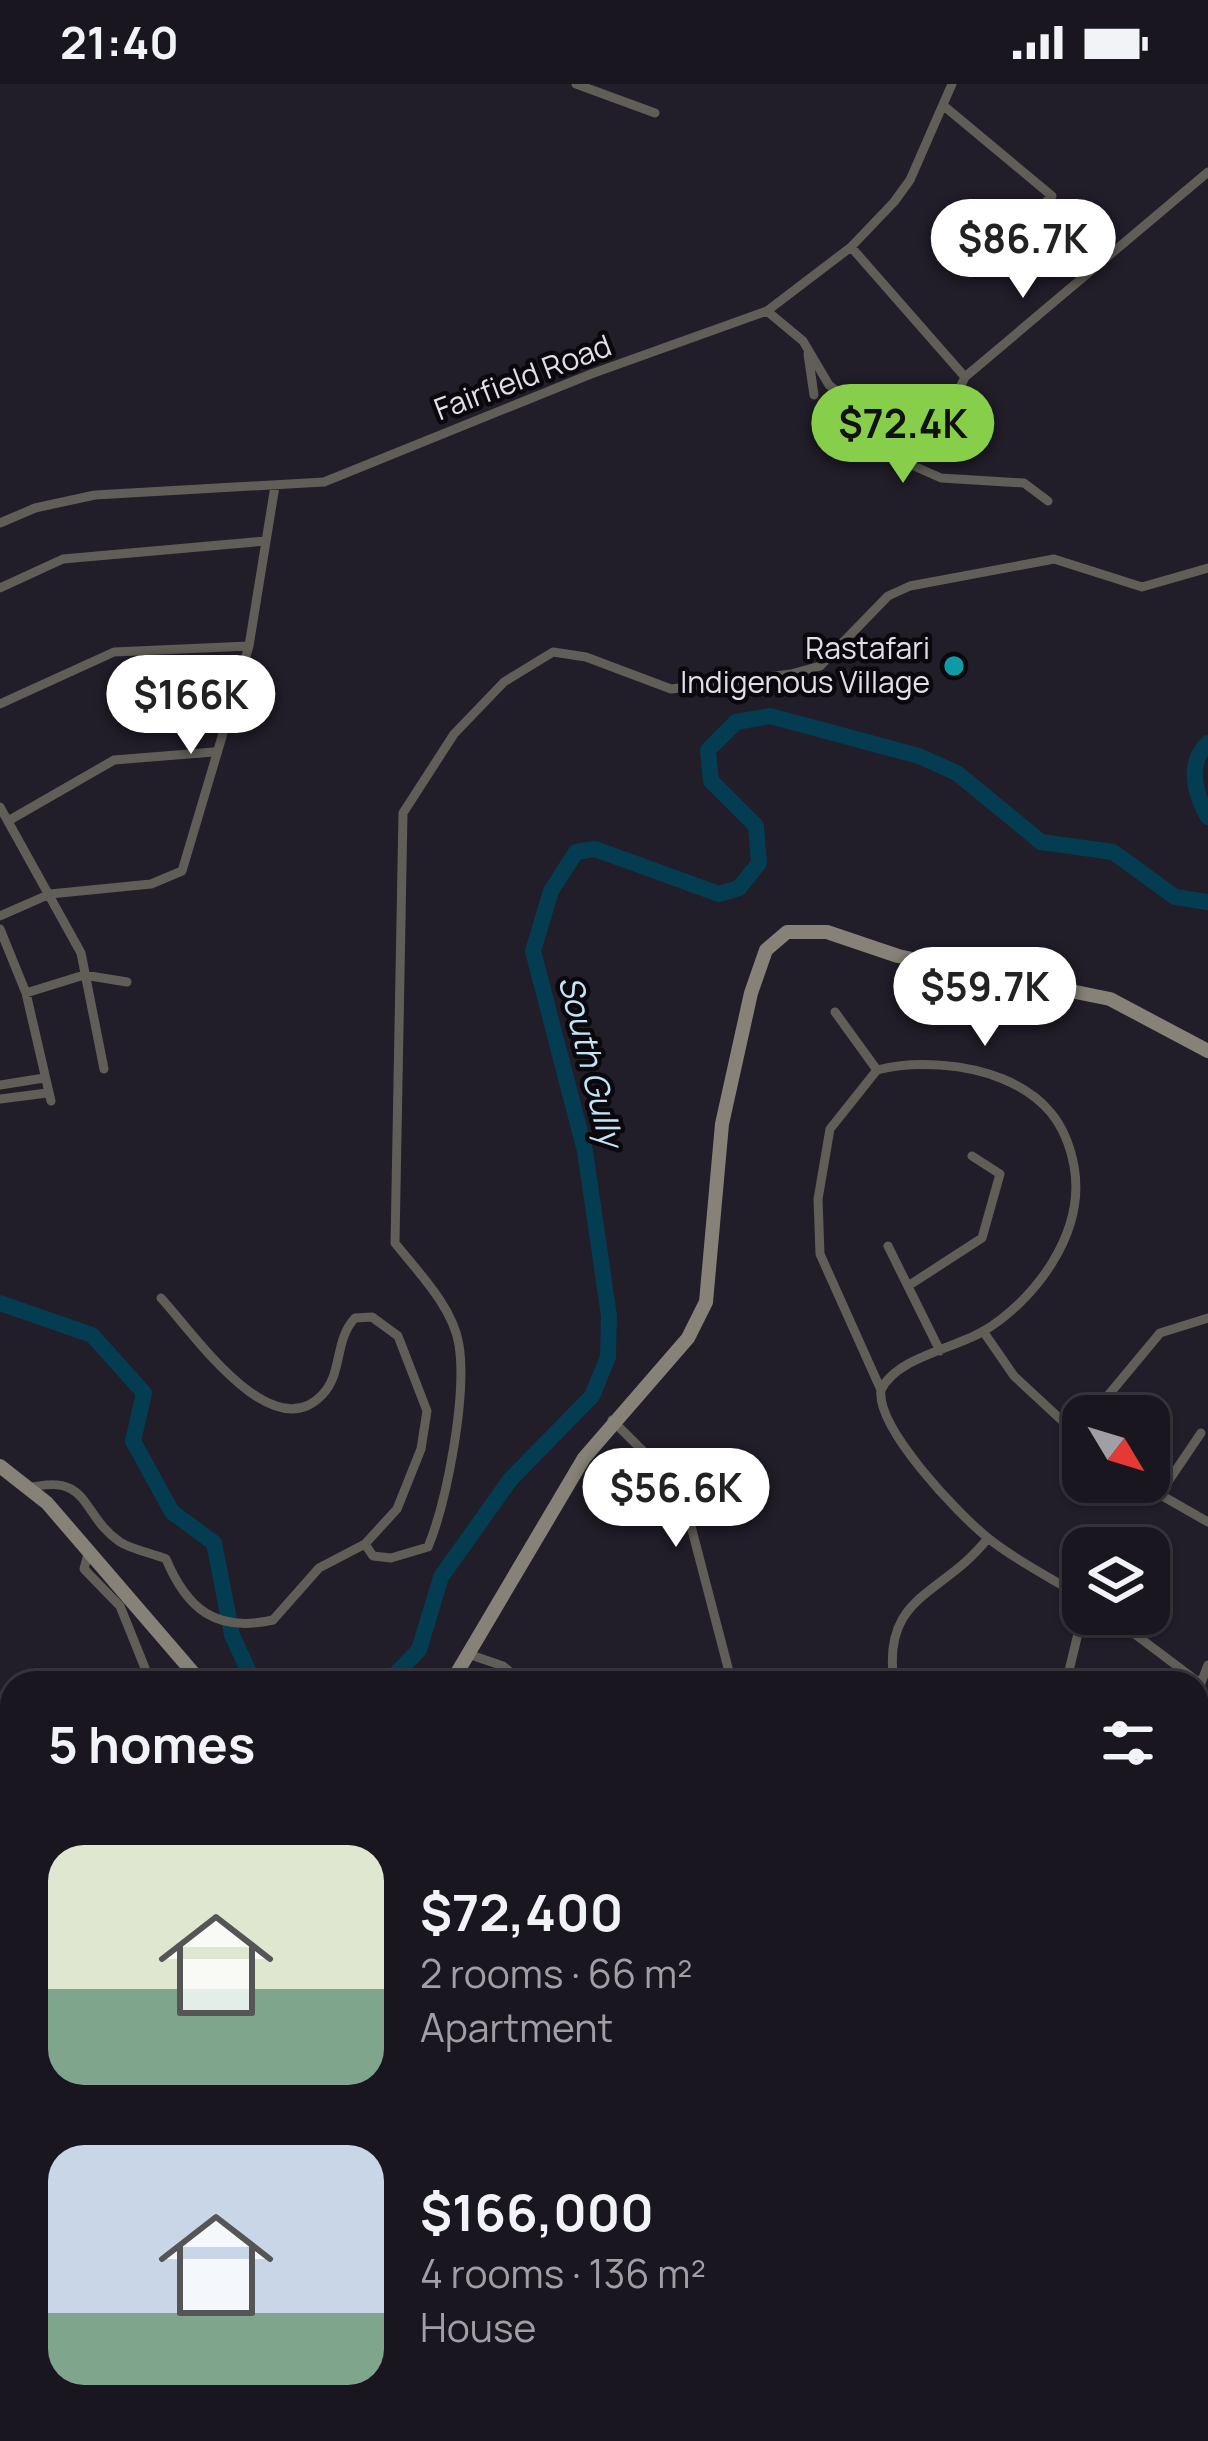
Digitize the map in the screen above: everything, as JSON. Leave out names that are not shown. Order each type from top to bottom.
[{"type":"main road","points":[[460,1671],[584,1458],[612,1420],[688,1338],[706,1302],[722,1124],[751,993],[766,950],[787,932],[827,932],[898,956],[1110,999],[1208,1051]]},
{"type":"main road","points":[[0,1466],[89,1550],[192,1671]]},
{"type":"street","points":[[576,84],[635,110],[655,113]]},
{"type":"street","name":"Fairfield Road","points":[[0,523],[35,508],[95,495],[324,482],[591,374],[767,311],[851,247],[910,180],[952,84]]},
{"type":"street","points":[[944,106],[1052,196],[1026,221]]},
{"type":"street","points":[[1048,501],[1024,483],[941,478],[914,466],[912,452],[943,423],[965,377],[1208,172]]},
{"type":"street","points":[[851,247],[965,377]]},
{"type":"street","points":[[767,311],[802,341],[829,385],[866,413]]},
{"type":"street","points":[[808,354],[814,395]]},
{"type":"street","points":[[0,916],[50,894],[167,882],[182,871],[249,646],[275,486]]},
{"type":"street","points":[[0,588],[63,559],[266,541]]},
{"type":"street","points":[[365,1544],[373,1556],[391,1558],[428,1547],[440,1518],[455,1440],[459,1343],[437,1296],[395,1243],[403,813],[454,734],[504,682],[554,652],[586,657],[671,689],[791,674],[820,666],[899,590],[1054,559],[1142,587],[1208,568]]},
{"type":"street","points":[[0,704],[114,652],[249,646]]},
{"type":"street","points":[[8,821],[114,760],[214,752]]},
{"type":"street","points":[[0,808],[81,953],[104,1069]]},
{"type":"street","points":[[0,929],[26,993],[49,1097],[0,1099]]},
{"type":"street","points":[[26,993],[84,975],[127,982]]},
{"type":"street","points":[[835,1012],[877,1070]]},
{"type":"street","points":[[881,1390],[890,1376],[983,1331],[1030,1296],[1074,1212],[1077,1184],[1066,1135],[1052,1111],[1022,1087],[985,1072],[946,1066],[877,1070],[830,1129],[818,1199],[820,1254],[881,1390],[885,1416],[922,1469],[988,1538],[1062,1585]]},
{"type":"street","points":[[0,1085],[44,1078]]},
{"type":"street","points":[[908,1286],[982,1238],[1000,1174],[972,1156]]},
{"type":"street","points":[[888,1246],[940,1352]]},
{"type":"street","points":[[28,1488],[54,1482],[70,1487],[123,1544],[166,1559],[195,1610],[238,1621],[273,1621],[319,1568],[365,1544],[397,1509],[427,1430],[422,1391],[398,1336],[372,1317],[355,1318],[344,1330],[331,1384],[319,1400],[302,1406],[270,1405],[239,1388],[160,1298]]},
{"type":"street","points":[[1108,1395],[1160,1333],[1208,1318]]},
{"type":"street","points":[[983,1331],[1014,1376],[1062,1418]]},
{"type":"street","points":[[612,1420],[675,1483],[686,1507],[729,1671]]},
{"type":"street","points":[[1170,1479],[1201,1433]]},
{"type":"street","points":[[1170,1501],[1208,1522]]},
{"type":"street","points":[[895,1671],[893,1632],[909,1604],[955,1572],[988,1538]]},
{"type":"street","points":[[89,1550],[84,1568],[88,1577],[120,1606],[146,1671]]},
{"type":"street","points":[[1069,1671],[1078,1635]]},
{"type":"street","points":[[1134,1635],[1178,1671]]},
{"type":"street","points":[[471,1655],[509,1671]]},
{"type":"waterway","name":"South Gully","points":[[399,1671],[419,1650],[441,1577],[510,1480],[592,1396],[608,1357],[609,1316],[585,1151],[533,951],[551,891],[576,852],[595,849],[719,894],[739,888],[759,863],[756,826],[711,781],[708,750],[736,722],[770,716],[919,756],[957,773],[1041,842],[1113,852],[1175,897],[1208,902]]},
{"type":"waterway","name":"South Gully","points":[[1208,743],[1195,769],[1199,798],[1208,817]]},
{"type":"waterway","name":"South Gully","points":[[0,1303],[92,1335],[144,1393],[133,1441],[172,1512],[214,1543],[232,1635],[248,1671]]},
{"type":"place","name":"Rastafari Indigenous Village","points":[[954,666]]}]
